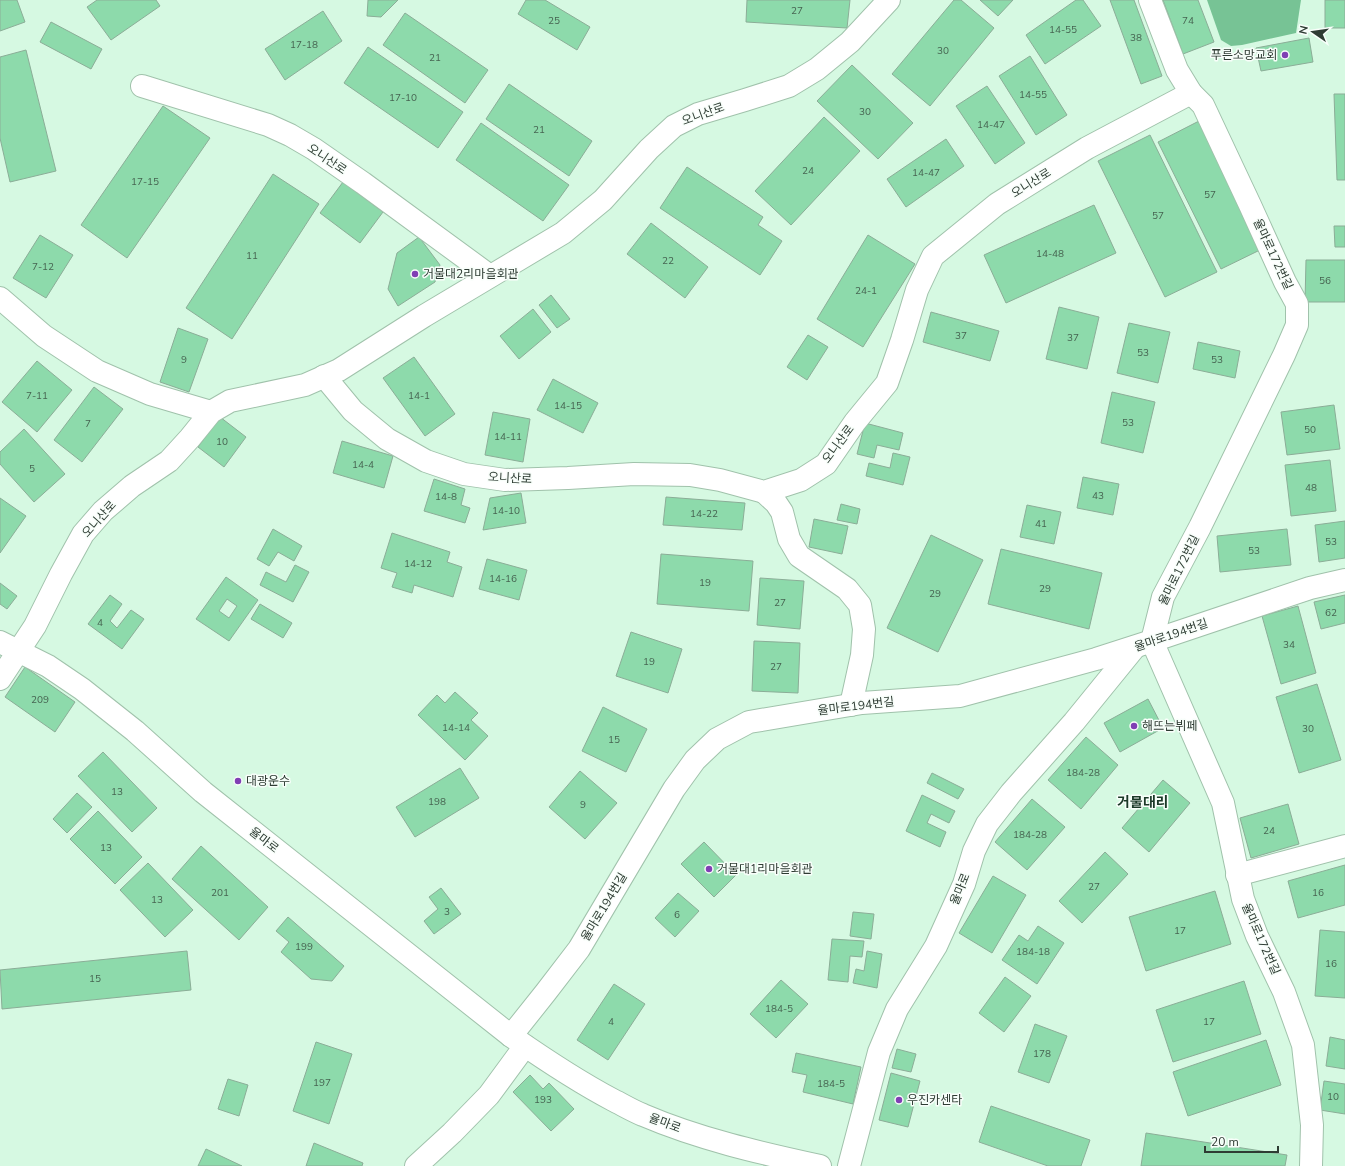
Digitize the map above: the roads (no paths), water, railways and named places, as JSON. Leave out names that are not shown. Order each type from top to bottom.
[{"type":"street","name":"오니산로","points":[[0,679],[10,647],[35,626],[83,534],[109,506],[132,486],[169,461],[190,438],[210,412],[230,402],[305,385],[339,370],[490,276],[563,233],[603,200],[649,149],[674,126],[698,114],[788,86],[817,69],[850,42],[889,0]]},
{"type":"street","name":"율마로172번길","points":[[1150,0],[1177,70],[1191,93],[1203,106],[1285,282],[1297,304],[1297,325],[1277,370],[1200,527],[1163,597],[1143,644],[1223,803],[1243,899],[1257,936],[1284,992],[1303,1045],[1312,1125],[1311,1166]]},
{"type":"street","name":"오니산로","points":[[142,86],[268,125],[314,148],[490,276]]},
{"type":"street","name":"오니산로","points":[[324,376],[353,410],[387,439],[426,461],[464,474],[505,480],[634,474],[690,475],[720,480],[764,492],[801,480],[826,464],[855,422],[887,383],[917,290],[933,256],[997,204],[1087,148],[1191,93]]},
{"type":"street","points":[[0,298],[44,336],[97,371],[150,394],[210,412]]},
{"type":"street","points":[[764,492],[776,503],[782,512],[790,539],[799,556],[847,589],[860,605],[864,629],[862,655],[851,705]]},
{"type":"street","name":"율마로194번길","points":[[518,1041],[546,992],[579,948],[674,789],[696,760],[717,739],[749,722],[862,703],[960,696],[1143,644],[1310,588],[1345,580]]},
{"type":"street","name":"율마로","points":[[849,1166],[879,1052],[897,1009],[936,946],[964,884],[974,851],[987,824],[1011,793],[1143,644]]},
{"type":"street","name":"율마로","points":[[10,647],[48,666],[82,689],[135,731],[203,792],[518,1041],[547,1061],[593,1089],[642,1115],[691,1133],[728,1144],[820,1166]]},
{"type":"street","points":[[1238,875],[1345,846]]},
{"type":"street","points":[[416,1166],[452,1133],[488,1096],[518,1041]]},
{"type":"place","name":"푸른소망교회","points":[[1285,55]]},
{"type":"place","name":"거물대2리마을회관","points":[[415,274]]},
{"type":"place","name":"해뜨는뷔페","points":[[1134,726]]},
{"type":"place","name":"대광운수","points":[[238,781]]},
{"type":"place","name":"거물대1리마을회관","points":[[709,869]]},
{"type":"place","name":"우진카센타","points":[[899,1100]]},
{"type":"district","name":"거물대리","points":[[1143,802]]}]
